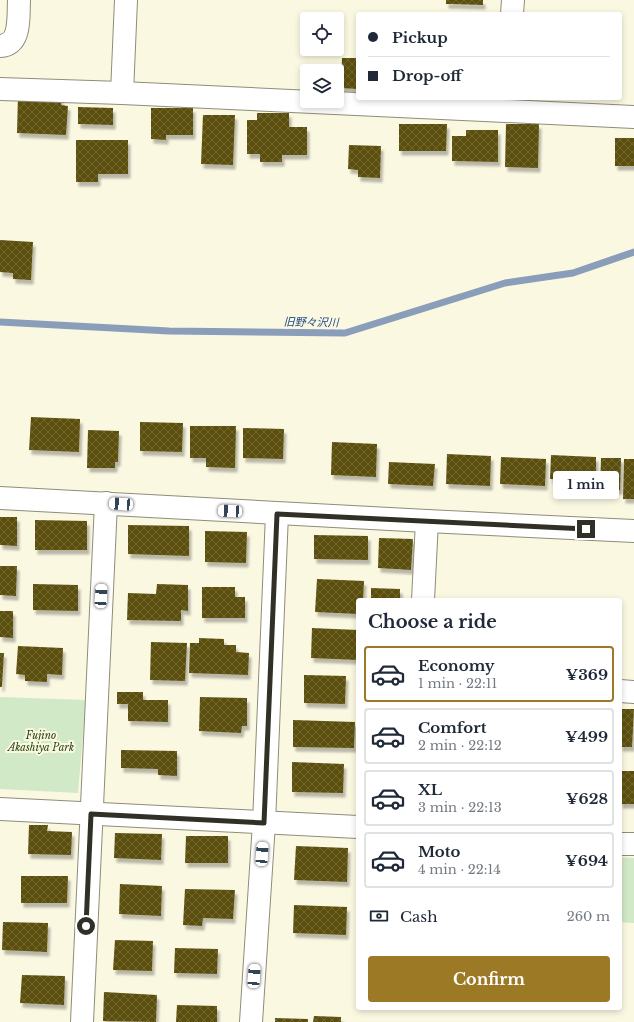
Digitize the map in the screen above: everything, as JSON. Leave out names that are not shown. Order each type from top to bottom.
[{"type":"street","points":[[0,46],[6,46],[13,41],[16,34],[19,0]]},
{"type":"street","points":[[122,93],[126,0]]},
{"type":"street","points":[[512,12],[513,0]]},
{"type":"street","points":[[0,88],[356,100]]},
{"type":"street","points":[[368,100],[508,104],[634,116]]},
{"type":"street","points":[[0,498],[277,514],[634,531]]},
{"type":"street","points":[[82,1022],[106,503]]},
{"type":"street","points":[[251,1022],[264,823],[277,514]]},
{"type":"street","points":[[423,598],[427,521]]},
{"type":"street","points":[[622,691],[634,692]]},
{"type":"street","points":[[0,809],[356,827]]},
{"type":"street","points":[[622,844],[634,844]]},
{"type":"green space","name":"Fujino Akashiya Park","points":[[0,697],[86,700],[78,793],[0,789]]},
{"type":"green space","points":[[622,857],[634,858],[634,923],[622,922]]},
{"type":"building","points":[[446,0],[483,0],[483,5],[446,4]]},
{"type":"building","points":[[342,58],[356,58],[356,89],[344,88],[344,64],[342,64]]},
{"type":"building","points":[[18,95],[61,97],[61,105],[68,106],[66,135],[17,133]]},
{"type":"building","points":[[78,107],[113,108],[113,125],[78,124]]},
{"type":"building","points":[[151,108],[193,108],[193,135],[166,135],[166,140],[151,139]]},
{"type":"building","points":[[257,113],[289,113],[289,127],[307,127],[307,155],[282,155],[282,162],[260,162],[260,154],[247,154],[247,120],[257,120]]},
{"type":"building","points":[[203,115],[235,115],[233,165],[201,164]]},
{"type":"building","points":[[399,124],[447,124],[446,151],[399,151]]},
{"type":"building","points":[[506,124],[539,124],[538,168],[505,167]]},
{"type":"building","points":[[466,130],[498,130],[498,162],[452,161],[452,136],[466,136]]},
{"type":"building","points":[[615,138],[634,138],[634,166],[615,166]]},
{"type":"building","points":[[76,140],[128,140],[128,174],[98,174],[98,182],[76,182]]},
{"type":"building","points":[[349,145],[381,146],[380,178],[358,177],[358,170],[348,169]]},
{"type":"building","points":[[0,240],[33,242],[31,280],[13,279],[13,273],[0,272]]},
{"type":"building","points":[[31,417],[80,419],[79,452],[29,450]]},
{"type":"building","points":[[140,422],[183,423],[182,452],[140,451]]},
{"type":"building","points":[[190,426],[236,426],[235,468],[206,467],[206,458],[190,458]]},
{"type":"building","points":[[243,428],[284,429],[283,459],[243,458]]},
{"type":"building","points":[[88,430],[119,431],[118,462],[115,462],[115,468],[87,468]]},
{"type":"building","points":[[332,442],[377,444],[376,477],[331,475]]},
{"type":"building","points":[[447,454],[491,456],[490,486],[446,484]]},
{"type":"building","points":[[551,455],[596,457],[596,481],[550,479]]},
{"type":"building","points":[[501,457],[546,459],[545,486],[500,484]]},
{"type":"building","points":[[601,458],[621,458],[620,490],[600,489]]},
{"type":"building","points":[[624,459],[634,459],[634,499],[623,499]]},
{"type":"building","points":[[389,462],[435,464],[433,486],[388,484]]},
{"type":"building","points":[[0,517],[17,517],[17,546],[0,545]]},
{"type":"building","points":[[35,520],[87,521],[87,550],[35,550]]},
{"type":"building","points":[[128,525],[189,526],[189,556],[128,554]]},
{"type":"building","points":[[205,531],[247,532],[246,563],[205,562]]},
{"type":"building","points":[[314,535],[368,536],[368,560],[314,559]]},
{"type":"building","points":[[379,538],[413,539],[411,570],[378,568]]},
{"type":"building","points":[[0,566],[17,566],[16,596],[0,595]]},
{"type":"building","points":[[317,579],[364,581],[363,598],[356,598],[356,614],[315,612]]},
{"type":"building","points":[[33,584],[78,585],[78,611],[33,610]]},
{"type":"building","points":[[157,584],[188,585],[188,611],[181,610],[181,621],[127,620],[128,593],[156,594]]},
{"type":"building","points":[[202,587],[235,587],[235,597],[245,597],[245,618],[202,618]]},
{"type":"building","points":[[371,588],[400,589],[400,598],[371,598]]},
{"type":"building","points":[[0,611],[13,611],[13,638],[0,637]]},
{"type":"building","points":[[312,628],[356,630],[356,660],[311,658]]},
{"type":"building","points":[[199,638],[224,639],[224,645],[236,645],[236,652],[249,653],[248,675],[189,673],[190,643],[199,643]]},
{"type":"building","points":[[151,642],[187,643],[185,681],[150,680]]},
{"type":"building","points":[[18,646],[63,648],[62,675],[47,674],[47,682],[25,681],[25,675],[16,674]]},
{"type":"building","points":[[0,653],[4,653],[2,687],[0,687]]},
{"type":"building","points":[[304,675],[346,676],[345,704],[304,703]]},
{"type":"building","points":[[117,692],[143,692],[143,700],[168,700],[168,722],[128,721],[128,704],[117,704]]},
{"type":"building","points":[[200,697],[247,698],[247,726],[242,726],[241,733],[199,731]]},
{"type":"building","points":[[622,709],[634,709],[632,747],[622,747]]},
{"type":"building","points":[[293,720],[355,722],[354,748],[293,747]]},
{"type":"building","points":[[121,750],[177,751],[177,776],[158,775],[158,769],[121,768]]},
{"type":"building","points":[[292,762],[344,764],[343,793],[292,792]]},
{"type":"building","points":[[622,771],[634,771],[634,804],[622,804]]},
{"type":"building","points":[[29,825],[48,825],[47,831],[72,832],[71,855],[28,854]]},
{"type":"building","points":[[115,833],[162,834],[161,860],[114,858]]},
{"type":"building","points":[[186,836],[228,836],[228,863],[185,863]]},
{"type":"building","points":[[296,846],[348,848],[347,882],[294,880]]},
{"type":"building","points":[[21,876],[68,876],[67,903],[21,903]]},
{"type":"building","points":[[120,884],[162,886],[161,916],[119,914]]},
{"type":"building","points":[[185,889],[235,890],[233,919],[203,918],[202,926],[183,925]]},
{"type":"building","points":[[294,905],[347,907],[346,935],[293,933]]},
{"type":"building","points":[[3,922],[48,923],[47,952],[2,950]]},
{"type":"building","points":[[115,940],[153,941],[152,971],[113,970]]},
{"type":"building","points":[[175,948],[218,949],[217,974],[174,973]]},
{"type":"building","points":[[22,975],[65,976],[64,1005],[20,1003]]},
{"type":"building","points":[[104,992],[157,995],[156,1022],[103,1021]]},
{"type":"building","points":[[177,1005],[217,1006],[217,1022],[176,1022]]},
{"type":"building","points":[[314,1016],[341,1017],[341,1022],[313,1022]]},
{"type":"building","points":[[275,1018],[308,1019],[308,1022],[275,1022]]},
{"type":"waterway","name":"旧野々沢川","points":[[0,322],[169,331],[345,333],[505,283],[573,273],[634,252]]},
{"type":"route","points":[[86,926],[91,814],[264,823],[277,514],[586,529]]}]
